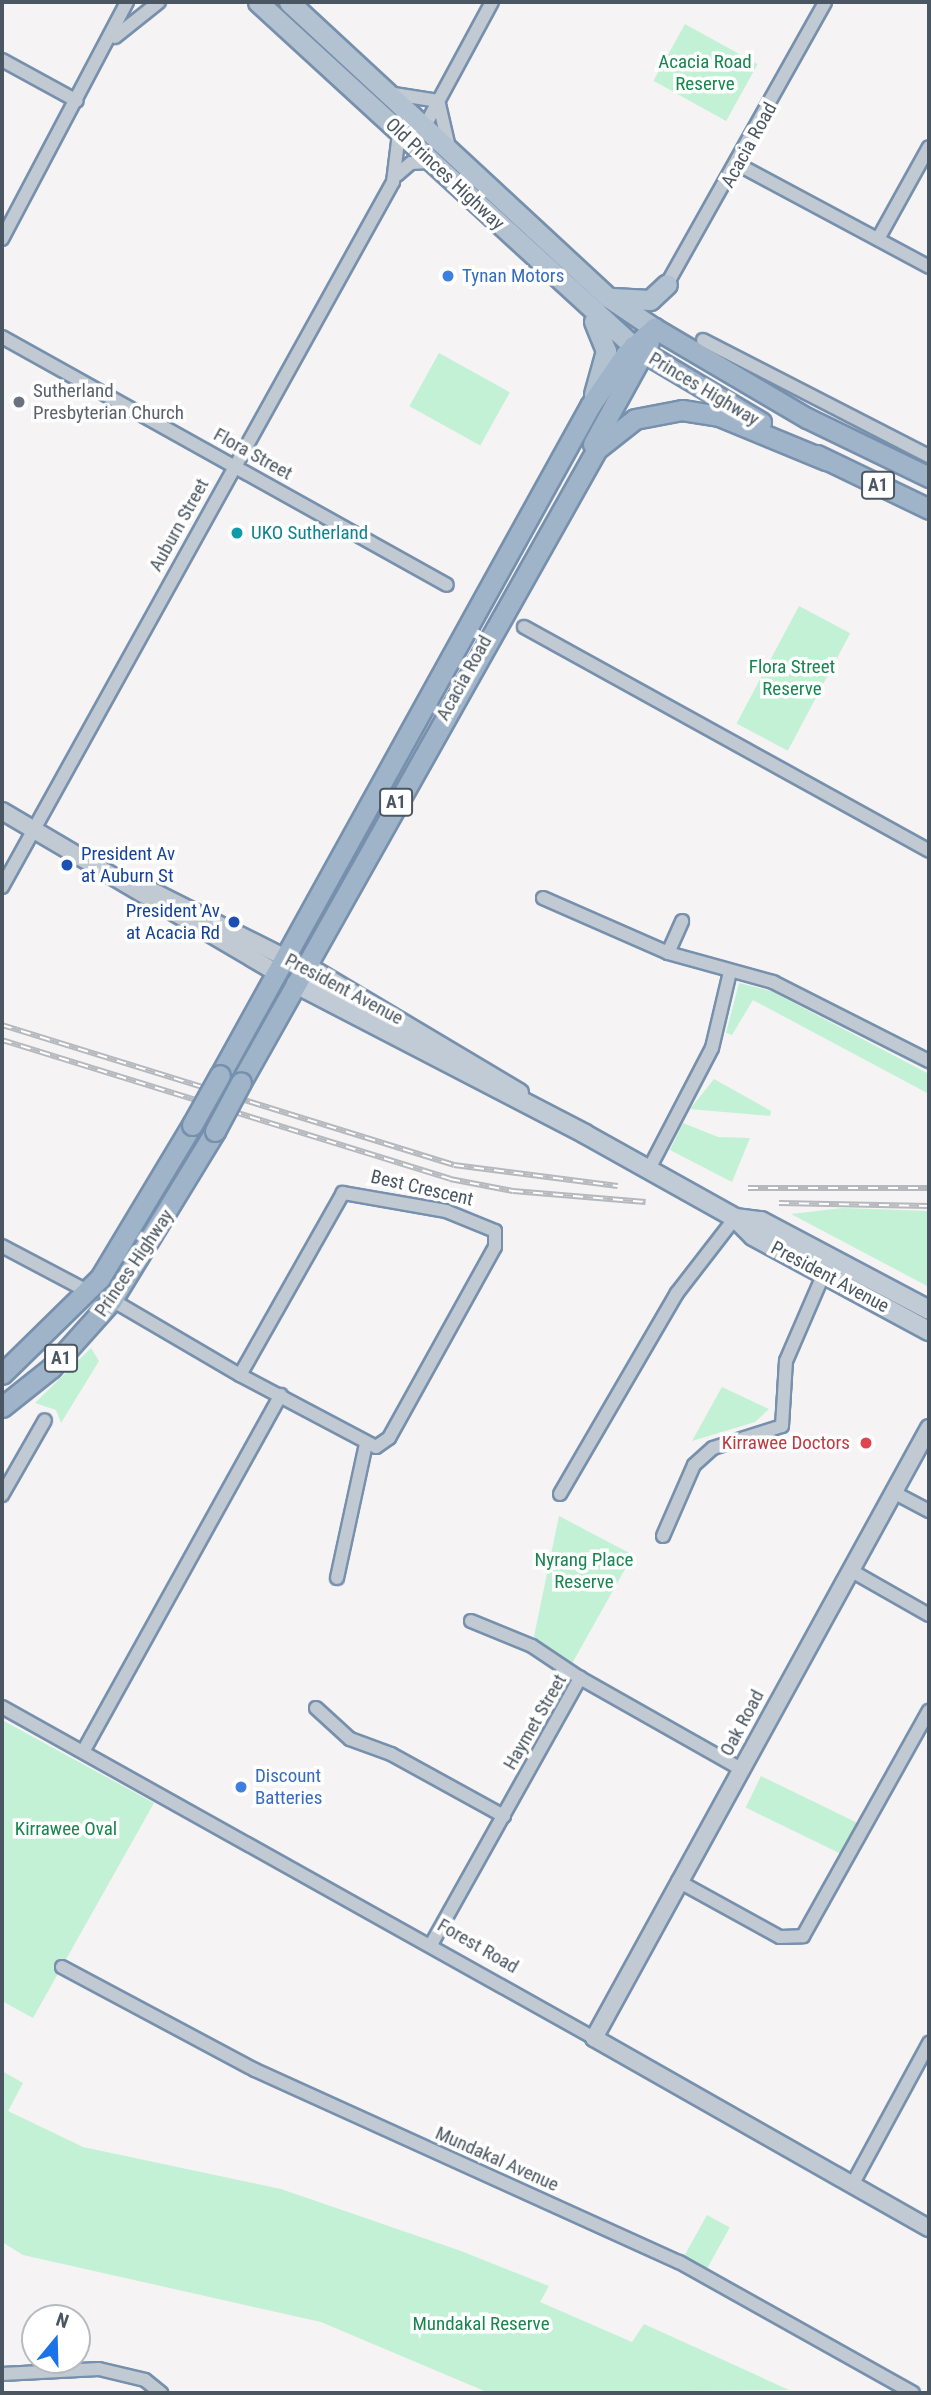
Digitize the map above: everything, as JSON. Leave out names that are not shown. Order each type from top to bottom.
[{"type":"highway","points":[[638,349],[654,328]]},
{"type":"highway","name":"Princes Highway","points":[[654,328],[796,412],[929,477]]},
{"type":"highway","name":"Princes Highway","points":[[638,349],[826,460],[929,509]]},
{"type":"highway","name":"Acacia Road","points":[[192,1125],[590,406],[638,349]]},
{"type":"highway","name":"A1","points":[[575,479],[638,349]]},
{"type":"highway","name":"Acacia Road","points":[[215,1131],[575,479],[617,430],[672,410],[719,416],[826,460]]},
{"type":"highway","name":"President Avenue","points":[[279,964],[306,966]]},
{"type":"highway","name":"President Avenue","points":[[279,964],[296,984]]},
{"type":"highway","name":"Princes Highway","points":[[2,1374],[89,1292],[192,1125]]},
{"type":"highway","name":"Princes Highway","points":[[2,1407],[51,1368],[112,1300],[215,1131]]},
{"type":"main road","name":"Old Princes Highway","points":[[258,2],[443,169],[591,313],[638,349]]},
{"type":"main road","name":"Old Princes Highway","points":[[289,2],[451,147],[608,297],[654,328]]},
{"type":"main road","points":[[426,124],[430,149],[443,169]]},
{"type":"main road","points":[[608,297],[644,301],[667,284]]},
{"type":"main road","points":[[590,406],[606,355],[591,313]]},
{"type":"main road","name":"President Avenue","points":[[306,966],[553,1116],[735,1219],[753,1236],[929,1331]]},
{"type":"main road","name":"President Avenue","points":[[296,984],[470,1079],[553,1116]]},
{"type":"main road","name":"President Avenue","points":[[735,1219],[761,1222],[929,1310]]},
{"type":"street","points":[[2,239],[102,54],[127,2]]},
{"type":"street","points":[[102,54],[129,20],[159,2]]},
{"type":"street","points":[[426,124],[492,2]]},
{"type":"street","name":"Acacia Road","points":[[667,284],[739,164],[825,2]]},
{"type":"street","points":[[2,60],[77,101]]},
{"type":"street","points":[[391,93],[439,99]]},
{"type":"street","points":[[439,99],[439,123],[451,147]]},
{"type":"street","name":"Auburn Street","points":[[2,887],[393,181],[401,151],[397,128]]},
{"type":"street","points":[[878,239],[929,147]]},
{"type":"street","name":"Auburn Street","points":[[393,181],[411,163],[443,169]]},
{"type":"street","points":[[739,164],[929,267]]},
{"type":"street","name":"Flora Street","points":[[2,337],[447,585]]},
{"type":"street","name":"Princes Highway","points":[[703,340],[929,456]]},
{"type":"street","points":[[524,628],[929,851]]},
{"type":"street","name":"President Avenue","points":[[2,811],[127,880],[177,899],[279,964]]},
{"type":"street","points":[[543,898],[668,953],[773,982],[929,1061]]},
{"type":"street","points":[[668,953],[682,920]]},
{"type":"street","points":[[649,1169],[712,1048],[730,972]]},
{"type":"street","name":"Best Crescent","points":[[240,1375],[343,1193],[488,1224],[497,1237],[495,1247],[381,1446],[366,1444]]},
{"type":"street","points":[[560,1494],[677,1293],[735,1219]]},
{"type":"street","points":[[2,1246],[89,1292]]},
{"type":"street","points":[[663,1536],[694,1465],[713,1448],[782,1426],[786,1361],[824,1273]]},
{"type":"street","points":[[112,1300],[240,1375],[281,1395],[366,1444],[337,1578]]},
{"type":"street","points":[[84,1750],[281,1395]]},
{"type":"street","points":[[2,1495],[45,1420]]},
{"type":"street","name":"Oak Road","points":[[594,2038],[929,1428]]},
{"type":"street","points":[[893,1492],[929,1511]]},
{"type":"street","points":[[850,1570],[929,1615]]},
{"type":"street","points":[[471,1621],[531,1646],[580,1678]]},
{"type":"street","name":"Haymet Street","points":[[432,1943],[580,1678],[741,1769]]},
{"type":"street","name":"Forest Road","points":[[2,1707],[432,1943],[929,2228]]},
{"type":"street","points":[[316,1708],[350,1739],[391,1754],[504,1816]]},
{"type":"street","points":[[678,1881],[780,1937],[803,1936],[929,1712]]},
{"type":"street","name":"Mundakal Avenue","points":[[62,1967],[255,2070],[679,2262],[913,2393]]},
{"type":"street","points":[[852,2185],[929,2043]]},
{"type":"street","points":[[2,2374],[99,2369],[145,2380],[161,2393]]},
{"type":"green space","name":"Acacia Road Reserve","points":[[685,24],[758,64],[726,121],[653,81]]},
{"type":"green space","points":[[439,353],[510,392],[480,446],[409,406]]},
{"type":"green space","name":"Flora Street Reserve","points":[[799,606],[850,633],[788,751],[737,723]]},
{"type":"green space","points":[[739,983],[771,991],[929,1074],[929,1094],[753,1000],[732,1035],[726,1033]]},
{"type":"green space","points":[[714,1079],[771,1111],[770,1116],[690,1109]]},
{"type":"green space","points":[[683,1123],[718,1137],[750,1138],[732,1182],[670,1150]]},
{"type":"green space","points":[[843,1208],[929,1211],[929,1287],[791,1214]]},
{"type":"green space","points":[[91,1348],[99,1361],[61,1423],[56,1410],[35,1403]]},
{"type":"green space","points":[[722,1387],[769,1409],[755,1422],[692,1441]]},
{"type":"green space","name":"Nyrang Place Reserve","points":[[559,1516],[633,1555],[570,1667],[532,1646]]},
{"type":"green space","name":"Kirrawee Oval","points":[[2,1720],[154,1803],[33,2018],[2,2001]]},
{"type":"green space","points":[[761,1776],[858,1823],[843,1855],[746,1807]]},
{"type":"green space","name":"Mundakal Reserve","points":[[2,2071],[23,2083],[8,2111],[83,2147],[281,2189],[461,2251],[549,2286],[540,2302],[632,2342],[644,2324],[789,2390],[489,2393],[321,2322],[23,2255],[2,2242]]},
{"type":"green space","points":[[707,2215],[730,2228],[703,2276],[680,2263]]},
{"type":"railway","points":[[2,1025],[454,1165],[618,1186]]},
{"type":"railway","points":[[2,1040],[450,1179],[513,1191],[646,1202]]},
{"type":"railway","points":[[748,1188],[929,1188]]},
{"type":"railway","points":[[779,1203],[929,1206]]},
{"type":"place","name":"Tynan Motors","points":[[448,276]]},
{"type":"place","name":"Sutherland Presbyterian Church","points":[[19,402]]},
{"type":"place","name":"UKO Sutherland","points":[[237,533]]},
{"type":"place","name":"President Av at Auburn St","points":[[67,865]]},
{"type":"place","name":"President Av at Acacia Rd","points":[[234,922]]},
{"type":"place","name":"Kirrawee Doctors","points":[[866,1443]]},
{"type":"place","name":"Discount Batteries","points":[[241,1787]]}]
